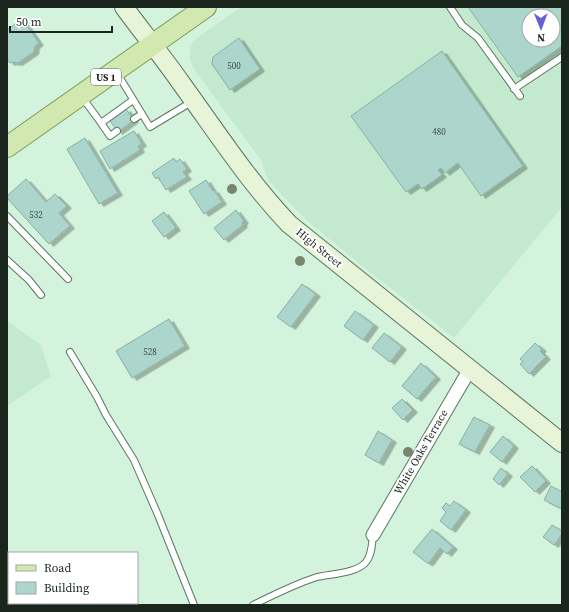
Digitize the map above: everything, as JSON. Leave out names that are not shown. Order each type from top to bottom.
[{"type":"main road","name":"High Street","points":[[124,7],[153,44],[254,184],[289,224],[562,443]]},
{"type":"main road","name":"US 1","points":[[7,147],[153,44],[195,12]]},
{"type":"street","name":"White Oaks Terrace","points":[[373,535],[470,369]]},
{"type":"lane","points":[[450,7],[462,25],[478,38],[520,96]]},
{"type":"lane","points":[[514,89],[562,57]]},
{"type":"lane","points":[[115,71],[150,127],[194,100]]},
{"type":"lane","points":[[81,95],[110,136],[117,131]]},
{"type":"lane","points":[[101,123],[133,100]]},
{"type":"lane","points":[[134,119],[142,114]]},
{"type":"lane","points":[[7,216],[68,279]]},
{"type":"lane","points":[[7,260],[29,280],[41,295]]},
{"type":"lane","points":[[70,352],[134,460],[194,605]]},
{"type":"lane","points":[[252,605],[274,594],[317,577],[347,571],[362,566],[367,561],[371,550],[373,535]]},
{"type":"shaded area","points":[[241,7],[562,7],[562,207],[454,338],[306,220],[268,180],[261,160],[193,68],[190,58],[190,49],[193,42]]},
{"type":"shaded area","points":[[7,321],[41,345],[51,376],[7,406]]},
{"type":"building","points":[[468,7],[562,7],[561,47],[561,8],[521,8],[521,48],[559,48],[518,77]]},
{"type":"building","points":[[22,19],[39,43],[35,46],[34,52],[18,63],[10,63],[7,59],[7,30]]},
{"type":"building","points":[[239,38],[260,69],[230,90],[212,64],[213,57]]},
{"type":"building","points":[[442,51],[523,166],[481,196],[458,163],[445,173],[441,168],[438,170],[442,175],[422,189],[418,184],[406,192],[351,116]]},
{"type":"building","points":[[126,109],[134,120],[118,132],[110,121]]},
{"type":"building","points":[[134,131],[142,144],[138,146],[140,150],[110,169],[100,151]]},
{"type":"building","points":[[85,138],[118,193],[99,204],[67,149]]},
{"type":"building","points":[[174,158],[176,162],[180,159],[187,169],[183,172],[187,177],[166,190],[158,177],[156,179],[152,173]]},
{"type":"building","points":[[26,179],[46,202],[55,194],[67,206],[59,213],[70,226],[49,244],[7,198],[7,196]]},
{"type":"building","points":[[206,180],[222,202],[204,214],[189,191]]},
{"type":"building","points":[[236,210],[244,221],[242,223],[243,225],[224,240],[214,228]]},
{"type":"building","points":[[164,212],[176,228],[164,237],[152,221]]},
{"type":"building","points":[[302,284],[316,294],[291,327],[277,317]]},
{"type":"building","points":[[355,311],[374,325],[363,340],[344,326]]},
{"type":"building","points":[[169,319],[185,346],[132,378],[116,351]]},
{"type":"building","points":[[384,333],[402,347],[390,362],[372,348]]},
{"type":"building","points":[[535,343],[542,349],[540,351],[546,357],[529,374],[520,364],[523,362],[520,359]]},
{"type":"building","points":[[421,363],[436,377],[417,399],[402,386]]},
{"type":"building","points":[[402,399],[413,410],[403,420],[392,408]]},
{"type":"building","points":[[474,417],[490,425],[475,452],[459,444]]},
{"type":"building","points":[[378,431],[392,440],[379,463],[365,455]]},
{"type":"building","points":[[503,436],[514,446],[502,462],[490,452]]},
{"type":"building","points":[[532,466],[546,481],[535,492],[520,477]]},
{"type":"building","points":[[501,468],[508,474],[499,485],[493,479]]},
{"type":"building","points":[[551,486],[562,492],[562,509],[544,500]]},
{"type":"building","points":[[454,501],[466,510],[451,530],[440,521],[446,512],[442,508],[446,503],[450,506]]},
{"type":"building","points":[[552,525],[562,531],[562,534],[554,545],[543,537]]},
{"type":"building","points":[[432,529],[453,547],[447,554],[440,548],[429,563],[427,563],[413,552]]},
{"type":"building","points":[[7,557],[8,578],[7,577]]}]
